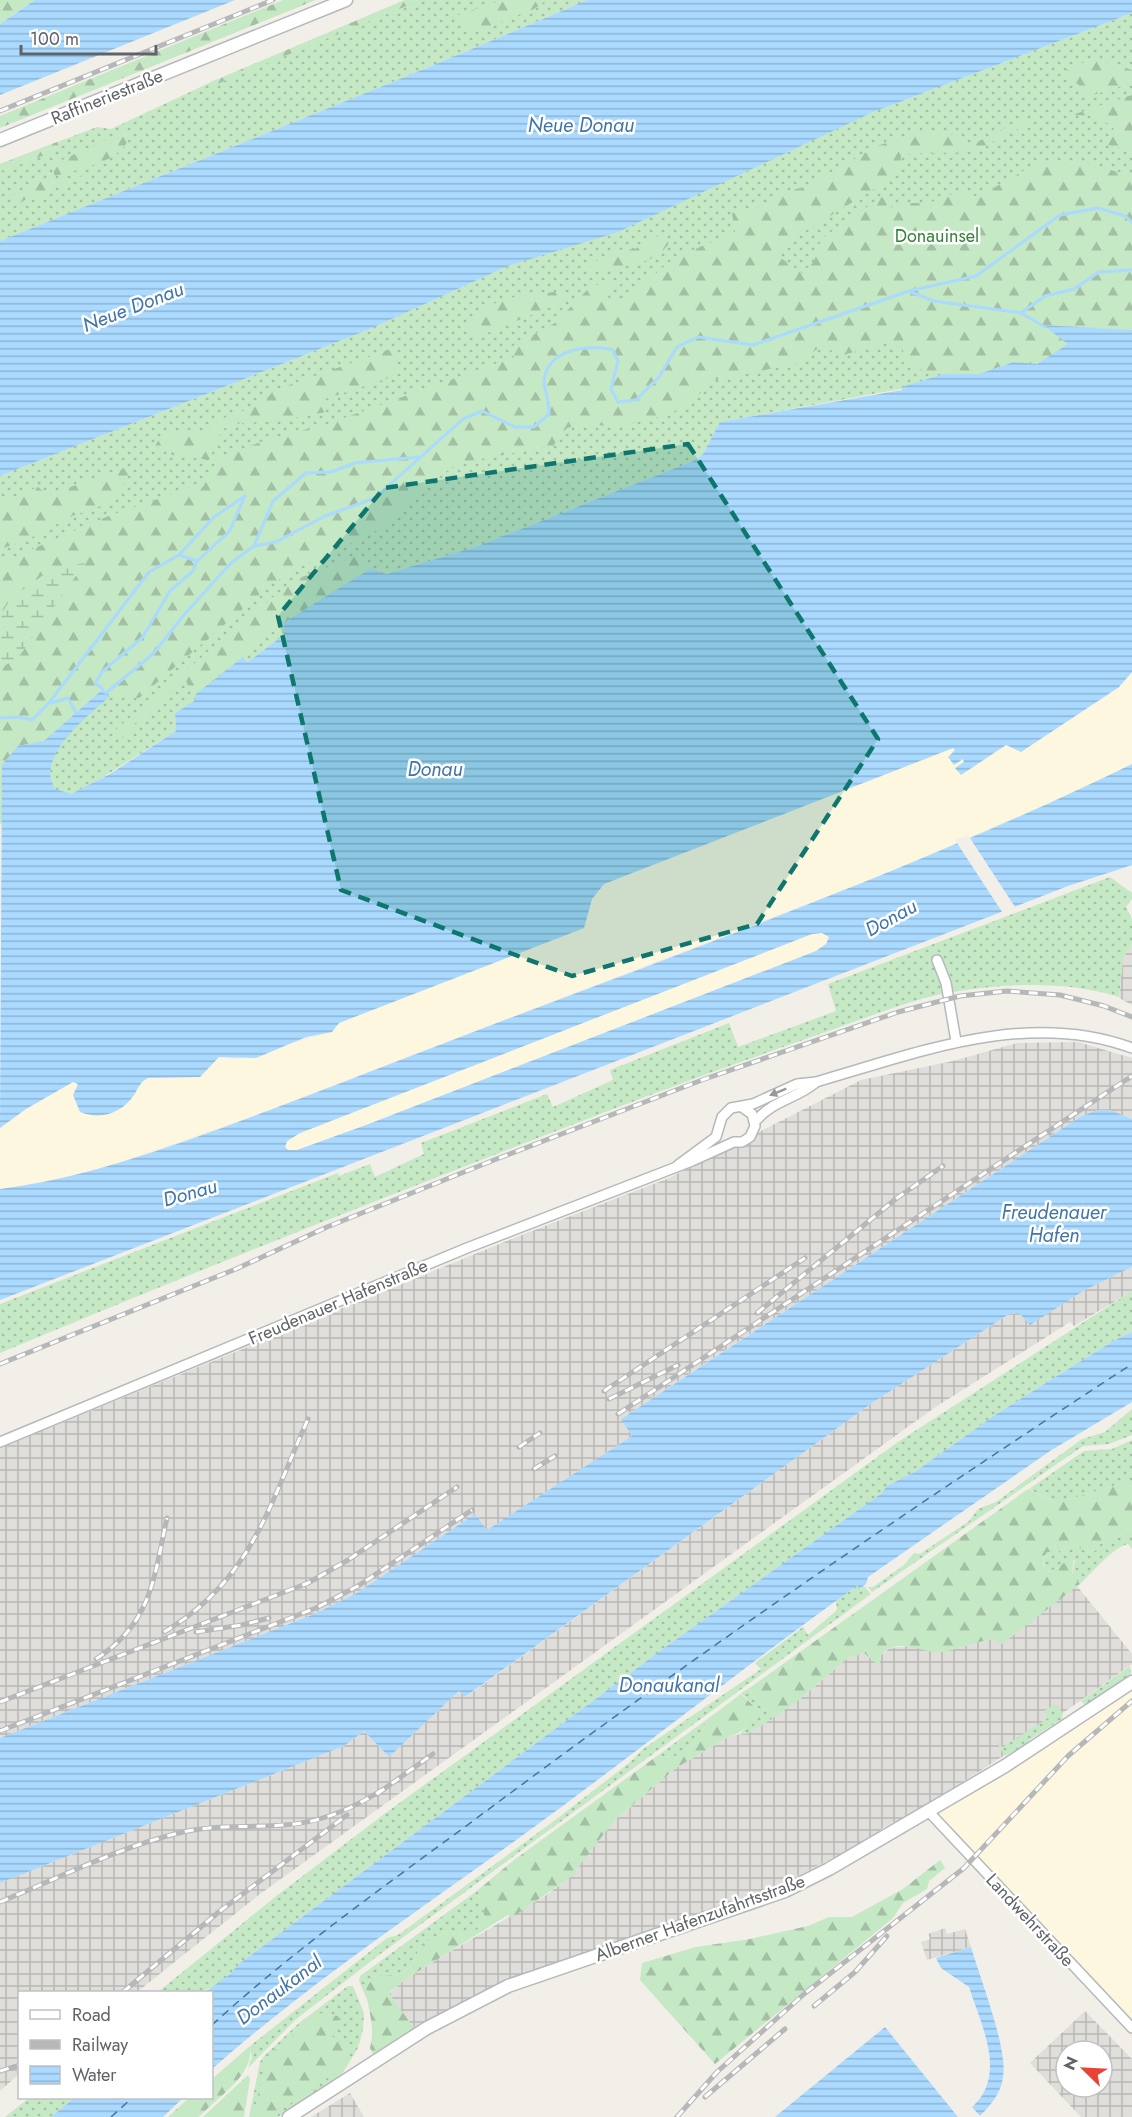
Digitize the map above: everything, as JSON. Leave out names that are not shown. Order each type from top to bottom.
[{"type":"street","name":"Raffineriestraße","points":[[0,140],[346,0]]},
{"type":"street","points":[[937,960],[946,983],[956,1041]]},
{"type":"street","name":"Freudenauer Hafenstraße","points":[[677,1166],[716,1137],[725,1112],[797,1084],[816,1082],[956,1041],[1015,1034],[1073,1033],[1102,1038],[1132,1048]]},
{"type":"street","name":"Freudenauer Hafenstraße","points":[[0,1442],[467,1248],[709,1155],[734,1142],[742,1142],[750,1137],[755,1122],[776,1103],[803,1093],[816,1082]]},
{"type":"street","points":[[742,1107],[752,1114],[755,1122]]},
{"type":"street","points":[[720,1126],[723,1134],[734,1142]]},
{"type":"street","name":"Alberner Hafenzufahrtsstraße","points":[[290,2117],[427,2028],[478,2001],[555,1968],[785,1892],[928,1812],[1055,1734],[1132,1682]]},
{"type":"street","name":"Landwehrstraße","points":[[928,1812],[1132,2028]]},
{"type":"highlighted area","points":[[688,444],[769,574],[878,739],[757,924],[572,976],[341,890],[278,616],[384,488]]},
{"type":"shaded area","points":[[1132,672],[1132,764],[1077,791],[877,877],[248,1118],[97,1170],[56,1181],[0,1189],[0,1128],[26,1109],[70,1084],[75,1082],[79,1086],[132,1097],[141,1081],[148,1078],[200,1077],[219,1057],[236,1059],[332,1032],[339,1023],[584,928],[592,899],[604,884],[954,748],[970,769],[1006,745],[1022,751],[1119,688]]},
{"type":"shaded area","points":[[822,933],[829,937],[826,944],[816,951],[366,1125],[297,1150],[289,1150],[285,1147],[289,1140],[300,1133],[812,934]]},
{"type":"shaded area","points":[[1132,944],[1132,1005],[1119,998],[1123,958]]},
{"type":"shaded area","points":[[1078,1042],[1132,1058],[1132,1119],[1109,1110],[1097,1110],[1080,1117],[622,1418],[632,1436],[486,1531],[475,1514],[357,1593],[312,1615],[0,1738],[0,1448],[514,1238],[669,1178],[861,1080],[953,1061],[1017,1043]]},
{"type":"shaded area","points":[[1132,1267],[1132,1291],[1074,1326],[1070,1322],[934,1408],[260,1894],[138,1991],[18,1991],[18,2075],[0,2091],[0,1883],[344,1746],[364,1731],[389,1757],[459,1691],[466,1697],[872,1403],[1009,1314],[1019,1313],[1030,1324],[1085,1290]]},
{"type":"shaded area","points":[[1077,1586],[1132,1654],[1132,1664],[1063,1713],[1052,1702],[1053,1724],[919,1810],[884,1827],[870,1839],[778,1886],[502,1981],[414,2028],[389,1994],[403,1981],[545,1896],[577,1872],[576,1870],[605,1829],[676,1768],[730,1736],[749,1733],[771,1719],[800,1699],[851,1655],[863,1652],[879,1665],[881,1655],[890,1648],[910,1646],[941,1652],[992,1639],[999,1641]]},
{"type":"shaded area","points":[[1132,1682],[1132,2028],[929,1812]]},
{"type":"shaded area","points":[[945,1928],[947,1934],[965,1929],[971,1947],[927,1960],[921,1942],[930,1939],[928,1934]]},
{"type":"shaded area","points":[[1085,2011],[1112,2039],[1055,2039]]},
{"type":"shaded area","points":[[1054,2040],[1054,2088],[1030,2063]]},
{"type":"shaded area","points":[[1114,2041],[1132,2059],[1132,2117],[1081,2117],[1064,2099],[1114,2099]]},
{"type":"shaded area","points":[[350,2093],[364,2117],[311,2117]]},
{"type":"green space","points":[[0,0],[35,0],[0,24]]},
{"type":"green space","points":[[283,0],[316,0],[0,128],[0,116]]},
{"type":"green space","points":[[405,0],[587,0],[368,92],[0,241],[0,164],[97,127],[111,129],[209,83]]},
{"type":"green space","points":[[405,0],[421,0],[210,87],[209,83]]},
{"type":"green space","points":[[502,0],[547,0],[534,9],[475,32],[452,17]]},
{"type":"green space","name":"Donauinsel","points":[[1132,13],[1132,330],[1044,325],[1037,364],[720,422],[703,454],[693,461],[478,546],[387,574],[283,623],[286,634],[248,662],[244,658],[194,701],[175,713],[176,731],[89,786],[0,824],[0,476],[370,329],[508,266],[543,254],[871,113]]},
{"type":"green space","points":[[1094,58],[1132,70],[1132,83],[1090,96],[1064,71]]},
{"type":"green space","points":[[1132,95],[1132,151],[1104,144],[1114,128],[1097,116],[1072,115]]},
{"type":"green space","points":[[1023,119],[1028,124],[972,152],[901,154],[900,173],[789,241],[778,256],[802,273],[814,261],[821,239],[884,195],[893,209],[909,203],[929,203],[960,191],[978,197],[1037,163],[1078,161],[1132,176],[1132,330],[1044,325],[1069,344],[1037,364],[1014,362],[979,374],[943,374],[904,366],[903,349],[888,342],[840,356],[823,345],[795,364],[715,380],[696,397],[669,415],[614,427],[583,423],[567,428],[553,446],[464,462],[436,477],[385,525],[356,543],[347,544],[318,557],[273,583],[139,698],[109,697],[103,690],[44,741],[18,746],[2,766],[4,777],[0,815],[0,669],[20,655],[84,563],[0,616],[0,563],[111,515],[195,486],[203,487],[218,458],[266,440],[327,424],[514,357],[511,347],[555,323],[591,286],[622,279],[621,284],[606,295],[612,301],[628,297],[674,258],[735,232],[732,213],[763,205],[779,193],[805,187],[877,146],[917,133],[951,134],[970,146]]},
{"type":"green space","points":[[127,130],[130,135],[126,144],[110,158],[55,176],[51,165]]},
{"type":"green space","points":[[57,142],[60,149],[3,171],[0,164]]},
{"type":"green space","points":[[50,176],[57,182],[83,176],[84,179],[54,188],[40,203],[32,196],[16,205],[13,195]]},
{"type":"green space","points":[[663,233],[669,243],[654,257],[634,265],[590,272],[590,264],[618,250],[635,249]]},
{"type":"green space","points":[[561,291],[566,301],[480,336],[467,328],[481,309],[508,298]]},
{"type":"green space","points":[[391,349],[398,363],[389,378],[322,400],[326,412],[279,421],[232,424],[222,430],[209,460],[173,455],[155,446],[161,436],[193,429],[207,433],[221,419],[259,405],[275,390]]},
{"type":"green space","points":[[127,467],[130,471],[121,489],[101,506],[72,516],[27,540],[0,549],[0,502],[38,487],[48,495]]},
{"type":"green space","points":[[353,557],[363,558],[370,569],[283,623],[280,633],[266,631],[243,656],[193,696],[186,681],[133,725],[133,735],[122,738],[114,731],[297,579]]},
{"type":"green space","points":[[85,563],[20,655],[0,669],[0,616],[11,598],[53,568]]},
{"type":"green space","points":[[1110,877],[1132,893],[1132,899],[1126,907],[1132,919],[1132,944],[1123,958],[1119,997],[1080,988],[1019,985],[959,991],[911,1002],[621,1106],[309,1227],[0,1353],[0,1304],[338,1173],[339,1176],[370,1164],[375,1177],[424,1154],[421,1143],[547,1094],[553,1107],[613,1080],[610,1070],[729,1023],[738,1047],[836,1011],[828,984]]},
{"type":"green space","points":[[1132,1291],[1132,1332],[1113,1341],[995,1415],[916,1471],[888,1486],[882,1493],[664,1648],[239,1964],[220,1982],[198,1991],[159,1991],[275,1897],[387,1812],[898,1442]]},
{"type":"green space","points":[[1132,1409],[1132,1435],[1109,1444],[1083,1446],[872,1592],[868,1587],[873,1587],[904,1565],[914,1553],[920,1554],[969,1521],[978,1509],[996,1502],[1082,1439],[1105,1432]]},
{"type":"green space","points":[[1132,1440],[1132,1480],[1057,1503],[1029,1489],[1084,1451],[1112,1449]]},
{"type":"green space","points":[[1132,1480],[1132,1528],[1124,1535],[1103,1541],[1095,1551],[1089,1552],[1072,1545],[1057,1552],[1047,1552],[1043,1566],[1049,1572],[1074,1557],[1072,1574],[1080,1584],[1002,1644],[992,1639],[940,1652],[895,1647],[881,1655],[879,1666],[863,1652],[854,1658],[851,1655],[778,1715],[764,1708],[748,1689],[1028,1489],[1057,1503]]},
{"type":"green space","points":[[1132,1528],[1132,1549],[1128,1544],[1116,1550],[1080,1584],[1072,1575],[1075,1560],[1064,1563],[1052,1572],[1045,1568],[1044,1561],[1047,1552],[1057,1552],[1072,1545],[1089,1552],[1095,1551],[1103,1541],[1124,1535]]},
{"type":"green space","points":[[859,1584],[859,1590],[864,1586],[871,1594],[379,1955],[295,2020],[248,2068],[252,2057],[250,2046],[387,1938],[398,1935],[554,1821],[629,1763],[643,1749],[761,1669],[755,1663],[803,1627],[808,1635],[837,1610],[836,1601]]},
{"type":"green space","points":[[1130,1666],[1131,1676],[1088,1707],[1081,1701]]},
{"type":"green space","points":[[748,1689],[764,1708],[778,1715],[749,1733],[739,1735],[760,1712],[741,1693]]},
{"type":"green space","points":[[741,1694],[760,1712],[747,1727],[676,1768],[614,1821],[576,1870],[577,1873],[511,1918],[508,1915],[403,1981],[389,1993],[414,2028],[373,2054],[370,2048],[372,2029],[366,1988],[367,1980],[372,1977],[400,1974],[410,1967],[422,1944],[448,1931],[476,1931],[485,1919],[478,1890],[514,1860],[657,1756],[674,1757],[700,1741],[706,1720]]},
{"type":"green space","points":[[1053,1702],[1063,1713],[1062,1719],[1029,1740],[1029,1743],[1005,1756],[996,1742],[1003,1747],[1048,1718],[1044,1711],[1052,1706]]},
{"type":"green space","points":[[706,1720],[700,1741],[674,1757],[657,1756]]},
{"type":"green space","points":[[940,1860],[945,1868],[929,1881],[927,1889],[903,1903],[893,1918],[715,2064],[640,1980],[642,1963],[696,1947],[750,1939],[808,1926],[829,1917],[852,1917],[903,1889]]},
{"type":"green space","points":[[478,1890],[485,1919],[476,1931],[448,1931],[422,1944],[410,1967],[400,1974],[372,1977],[366,1988],[369,2004],[359,1981],[360,1976]]},
{"type":"green space","points":[[348,1986],[353,1986],[364,2013],[363,2029],[358,2048],[342,2074],[278,2117],[249,2117],[260,2062],[264,2056],[298,2024]]},
{"type":"green space","points":[[321,2013],[338,2016],[339,2028],[331,2035],[342,2044],[349,2043],[352,2047],[345,2066],[271,2117],[253,2117],[266,2059],[282,2043]]},
{"type":"green space","points":[[250,2046],[247,2066],[241,2075],[201,2115],[198,2117],[168,2117],[188,2099],[213,2099],[213,2078]]},
{"type":"green space","points":[[248,2075],[250,2079],[244,2117],[203,2117]]},
{"type":"green space","points":[[28,2099],[73,2099],[51,2117],[5,2117]]},
{"type":"water","points":[[35,0],[235,0],[0,95],[0,24]]},
{"type":"water","name":"Neue Donau","points":[[587,0],[1132,0],[1132,13],[871,113],[618,232],[508,266],[370,329],[0,476],[0,241],[368,92]]},
{"type":"water","name":"Donau","points":[[1043,325],[1132,330],[1132,672],[1119,687],[1021,752],[1006,745],[961,775],[955,768],[964,762],[963,759],[954,765],[948,757],[955,750],[953,748],[604,884],[592,899],[584,928],[339,1023],[332,1032],[306,1037],[256,1058],[219,1057],[200,1077],[148,1078],[141,1083],[129,1102],[110,1114],[95,1115],[80,1112],[73,1095],[78,1084],[73,1082],[26,1109],[0,1128],[2,765],[18,746],[44,741],[103,689],[109,697],[66,738],[52,764],[50,777],[55,789],[71,794],[110,774],[176,731],[175,713],[194,701],[196,694],[243,657],[248,662],[285,634],[283,623],[370,569],[387,574],[478,546],[693,461],[703,454],[720,422],[902,390],[902,387],[943,374],[979,374],[1014,362],[1037,364],[1068,344]]},
{"type":"water","name":"Donau","points":[[1132,764],[1132,865],[1068,886],[0,1300],[0,1189],[85,1172],[222,1128],[794,910],[1049,803]],"holes":[[[822,933],[829,937],[826,944],[816,951],[366,1125],[297,1150],[288,1150],[285,1147],[287,1141],[300,1133],[812,934]]]},
{"type":"water","name":"Freudenauer Hafen","points":[[1097,1110],[1110,1110],[1132,1119],[1132,1267],[1085,1290],[1030,1325],[1019,1313],[1009,1314],[872,1403],[465,1697],[459,1691],[389,1757],[364,1731],[344,1746],[0,1883],[0,1738],[312,1615],[357,1593],[475,1514],[487,1530],[632,1436],[621,1419],[1080,1117]]},
{"type":"water","name":"Donaukanal","points":[[1132,1332],[1132,1402],[1050,1451],[868,1577],[866,1584],[858,1590],[858,1585],[523,1835],[325,1977],[213,2068],[213,1991],[206,1991],[229,1975],[239,1964],[664,1648],[882,1493],[887,1486],[916,1471],[995,1415],[1113,1341]]},
{"type":"water","points":[[971,1947],[997,2031],[1003,2064],[1003,2077],[998,2093],[980,2116],[972,2107],[983,2094],[988,2080],[990,2065],[985,2033],[969,1987],[941,1968],[936,1958]]},
{"type":"water","points":[[885,2027],[958,2117],[775,2117]]},
{"type":"water","points":[[73,2099],[182,2099],[163,2117],[51,2117]]},
{"type":"pier","points":[[968,835],[1017,910],[1004,915],[955,840]]},
{"type":"waterway","points":[[254,546],[276,542],[325,516],[375,498],[463,419],[482,411],[515,427],[534,427],[549,414],[544,381],[547,370],[553,361],[571,351],[582,348],[613,350],[618,361],[611,389],[618,402],[636,400],[659,377],[677,347],[698,337],[753,345],[909,291],[976,276],[1060,215],[1098,208],[1125,216],[1132,222]]},
{"type":"waterway","points":[[1021,313],[1045,296],[1074,289],[1099,272],[1132,270]]},
{"type":"waterway","points":[[911,292],[934,301],[1021,313],[1045,327]]},
{"type":"waterway","points":[[106,693],[154,653],[183,616],[231,563],[254,546],[273,501],[306,473],[331,472],[355,463],[418,457]]},
{"type":"waterway","points":[[0,718],[19,717],[32,720],[49,703],[149,572],[179,555],[214,517],[245,496],[229,532],[197,561],[193,571],[170,591],[142,638],[103,671],[95,683],[103,689]]},
{"type":"waterway","points":[[179,555],[197,561]]},
{"type":"waterway","points":[[51,703],[68,698],[76,713]]},
{"type":"ferry route","points":[[213,2024],[244,1996],[346,1915],[644,1696],[886,1527],[1132,1364]]},
{"type":"ferry route","points":[[111,2117],[131,2099]]},
{"type":"railway","points":[[0,111],[273,0]]},
{"type":"railway","points":[[0,1364],[236,1269],[327,1227],[494,1160],[702,1080],[898,1012],[960,996],[1007,991],[1060,995],[1104,1006],[1132,1017]]},
{"type":"railway","points":[[618,1414],[1132,1076]]},
{"type":"railway","points":[[757,1313],[897,1198],[943,1166]]},
{"type":"railway","points":[[604,1391],[805,1258]]},
{"type":"railway","points":[[609,1399],[678,1365]]},
{"type":"railway","points":[[164,1632],[194,1612],[218,1589],[238,1565],[268,1511],[308,1419]]},
{"type":"railway","points":[[519,1447],[540,1433]]},
{"type":"railway","points":[[534,1469],[555,1456]]},
{"type":"railway","points":[[0,1702],[308,1583],[348,1560],[457,1487]]},
{"type":"railway","points":[[0,1731],[316,1608],[358,1586],[472,1510]]},
{"type":"railway","points":[[96,1659],[115,1645],[140,1614],[154,1579],[167,1518]]},
{"type":"railway","points":[[196,1632],[269,1618]]},
{"type":"railway","points":[[677,2117],[717,2072],[804,1994],[964,1868],[1068,1756],[1132,1701]]},
{"type":"railway","points":[[377,1794],[433,1754]]},
{"type":"railway","points":[[0,1902],[111,1855],[156,1839],[205,1828],[297,1824],[347,1809],[382,1790]]},
{"type":"railway","points":[[124,1991],[220,1911],[347,1815]]},
{"type":"railway","points":[[814,2006],[855,1972],[887,1936]]},
{"type":"railway","points":[[705,2097],[785,2029]]},
{"type":"railway","points":[[0,2071],[18,2066]]}]
